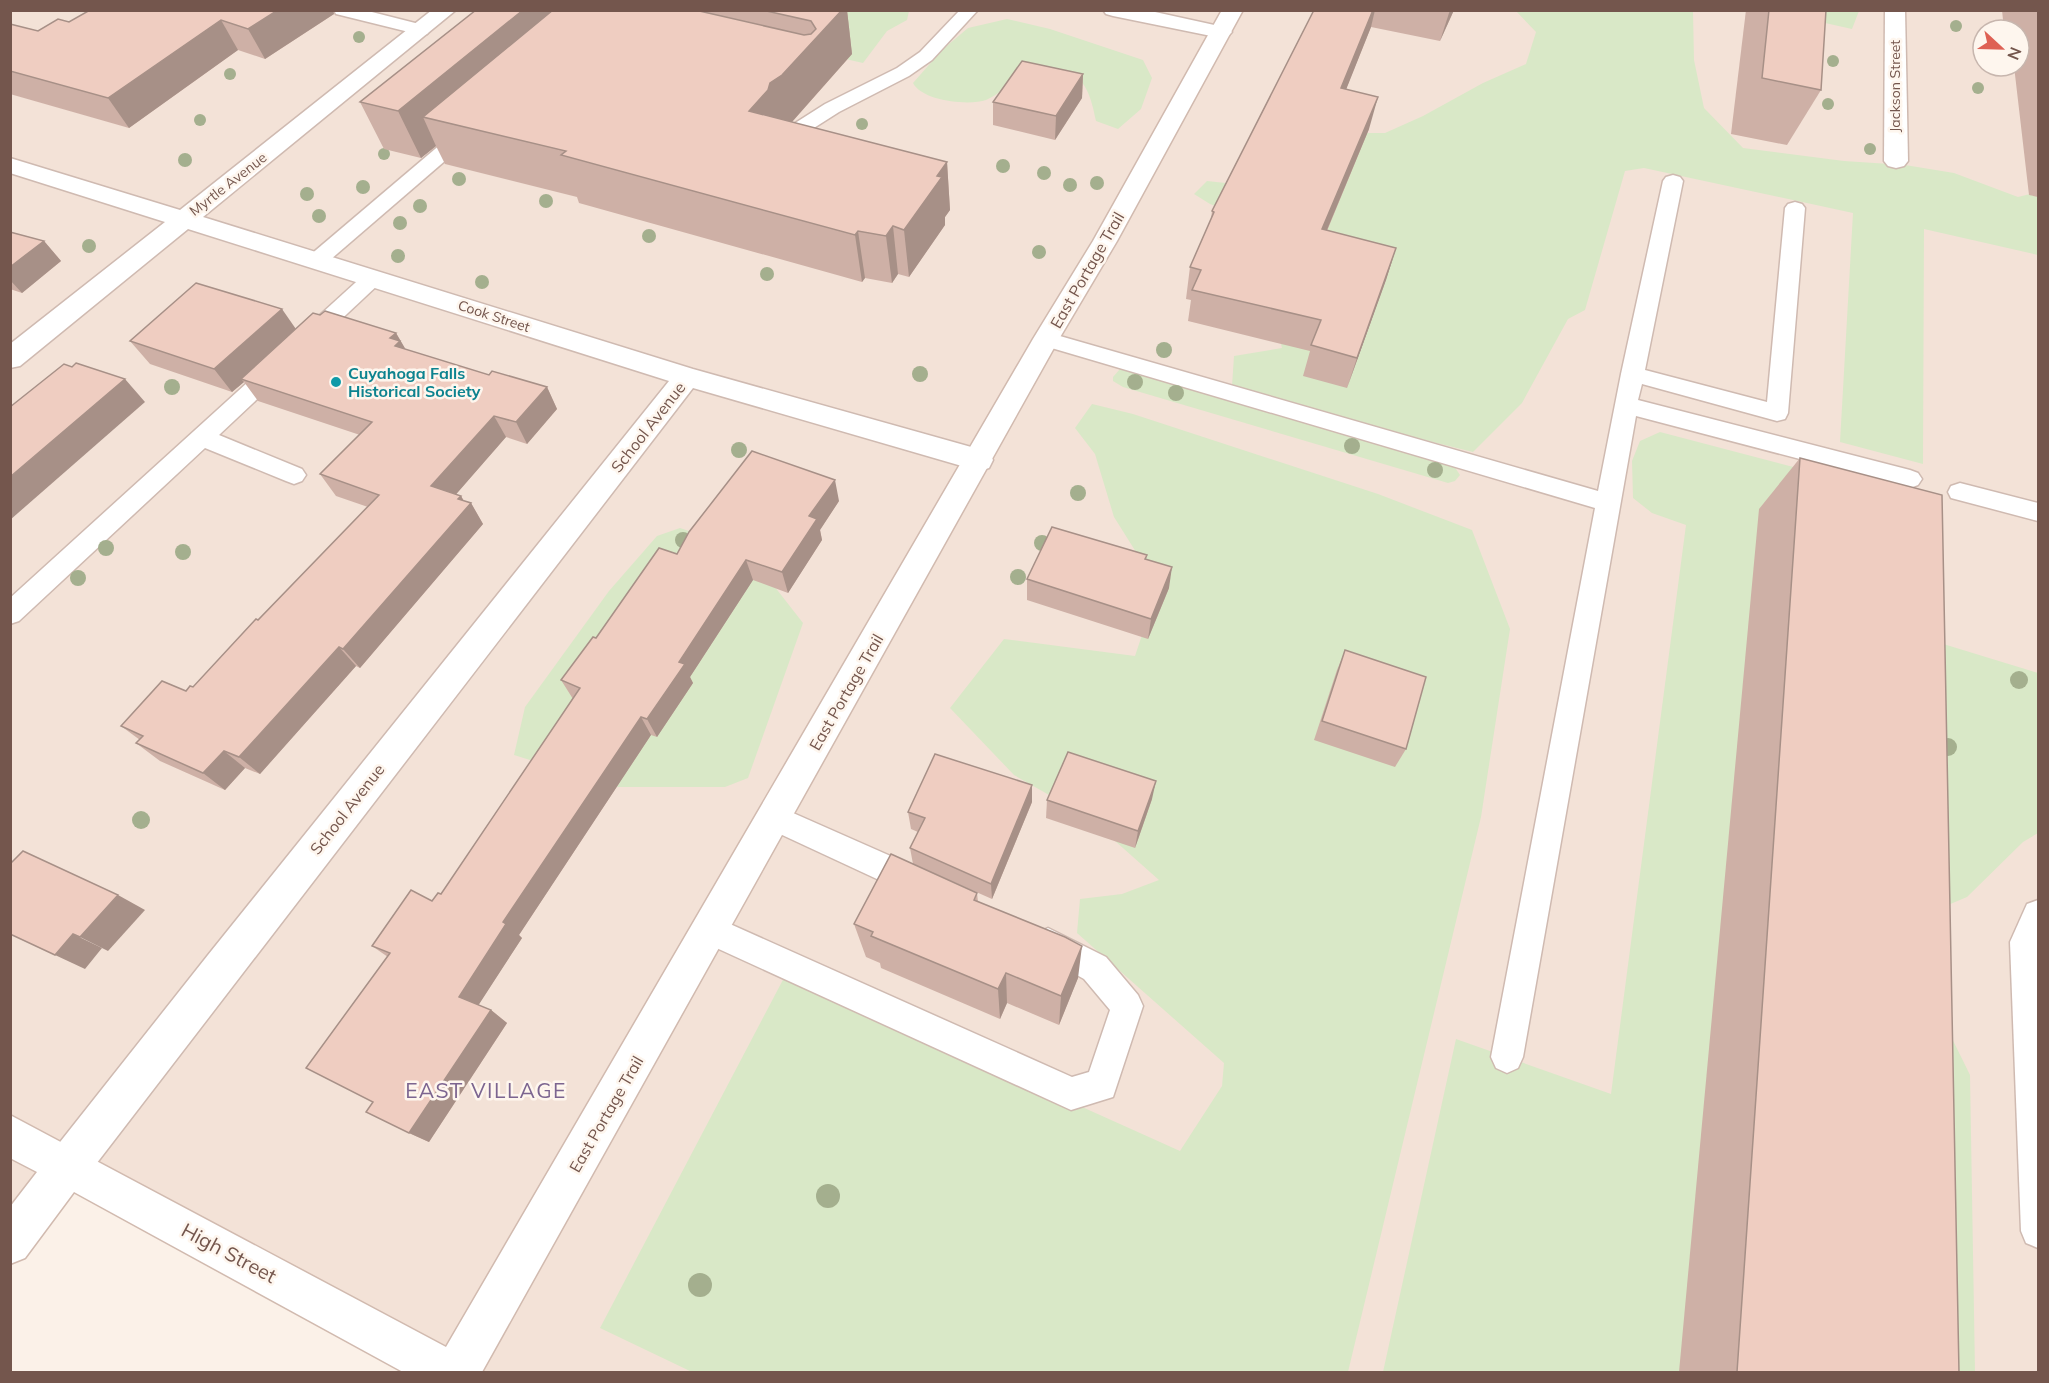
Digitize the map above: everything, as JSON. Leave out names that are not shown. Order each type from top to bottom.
[{"type":"street","name":"Myrtle Avenue","points":[[10,359],[446,10]]},
{"type":"street","points":[[1113,10],[1227,21]]},
{"type":"street","name":"Jackson Street","points":[[1895,10],[1896,161]]},
{"type":"street","name":"East Portage Trail","points":[[457,1372],[775,818],[1046,339],[1105,241],[1227,21]]},
{"type":"street","name":"Cook Street","points":[[10,165],[687,377],[978,460]]},
{"type":"street","name":"School Avenue","points":[[10,1243],[224,963],[687,377]]},
{"type":"street","name":"High Street","points":[[10,1136],[447,1372]]},
{"type":"lane","points":[[342,10],[421,30]]},
{"type":"lane","points":[[788,136],[832,108],[903,72],[926,56],[970,10]]},
{"type":"lane","points":[[316,261],[482,120]]},
{"type":"lane","points":[[1507,1057],[1626,405],[1673,181]]},
{"type":"lane","points":[[1632,374],[1777,413],[1795,208]]},
{"type":"lane","points":[[10,614],[373,278]]},
{"type":"lane","points":[[1046,339],[1608,502]]},
{"type":"lane","points":[[1626,405],[1910,479]]},
{"type":"lane","points":[[201,437],[294,475]]},
{"type":"lane","points":[[1960,492],[2038,512]]},
{"type":"lane","points":[[775,818],[947,896]]},
{"type":"lane","points":[[2038,914],[2025,942],[2038,1231]]},
{"type":"lane","points":[[710,930],[1071,1094],[1101,1085],[1127,1006],[1095,968],[1020,929]]},
{"type":"shaded area","points":[[11,11],[2038,11],[2038,1372],[447,1372],[68,1166],[11,1244]]},
{"type":"green space","points":[[788,11],[909,11],[907,20],[887,31],[863,63],[815,52]]},
{"type":"green space","points":[[1516,11],[1693,11],[1694,60],[1704,108],[1743,148],[1844,161],[1905,165],[1954,173],[2018,197],[2038,192],[2038,255],[1924,229],[1923,464],[1840,442],[1853,213],[1644,168],[1625,171],[1585,310],[1568,319],[1522,403],[1473,452],[1304,410],[1232,386],[1234,356],[1282,348],[1248,218],[1210,204],[1194,194],[1207,181],[1282,189],[1359,133],[1385,133],[1423,116],[1483,83],[1526,64],[1536,32]]},
{"type":"green space","points":[[1771,11],[1859,11],[1852,29]]},
{"type":"green space","points":[[1007,19],[1050,29],[1143,60],[1152,78],[1141,109],[1118,129],[1096,121],[1088,92],[1075,76],[1066,71],[1041,67],[1025,66],[997,94],[978,102],[958,102],[936,98],[918,89],[913,83],[942,50],[968,28]]},
{"type":"green space","points":[[1120,369],[1454,466],[1460,475],[1455,481],[1448,483],[1123,387],[1113,381],[1113,377]]},
{"type":"green space","points":[[1092,404],[1133,414],[1378,494],[1472,530],[1510,629],[1481,817],[1348,1372],[692,1372],[600,1328],[786,974],[1180,1151],[1222,1086],[1224,1063],[1077,933],[1080,899],[1122,894],[1159,880],[1088,817],[1014,775],[950,708],[1004,639],[1135,656],[1158,587],[1114,517],[1095,454],[1075,428]]},
{"type":"green space","points":[[1660,432],[1923,501],[1679,1372],[1383,1372],[1456,1039],[1611,1094],[1686,525],[1652,513],[1633,498],[1632,461],[1640,441]]},
{"type":"green space","points":[[680,528],[746,550],[803,623],[748,778],[725,787],[616,787],[514,755],[525,707],[609,591],[657,536]]},
{"type":"green space","points":[[1891,628],[2038,673],[2038,833],[2023,842],[1967,897],[1922,916]]},
{"type":"green space","points":[[1937,1008],[1970,1075],[1975,1372],[1882,1372]]},
{"type":"building","points":[[90,10],[278,10],[248,29],[221,20],[108,98],[10,71],[10,24],[38,31],[58,19],[69,22]]},
{"type":"building","points":[[476,10],[523,10],[398,111],[360,102]]},
{"type":"building","points":[[553,10],[695,10],[804,35],[811,34],[816,29],[811,21],[762,10],[842,10],[782,75],[770,83],[768,90],[749,111],[947,162],[937,176],[942,177],[904,230],[893,226],[886,236],[858,231],[855,235],[561,155],[566,151],[423,117]]},
{"type":"building","points":[[1314,10],[1373,10],[1341,88],[1378,97],[1322,229],[1396,248],[1357,358],[1311,345],[1321,320],[1192,290],[1201,270],[1190,267],[1214,212],[1212,211]]},
{"type":"building","points":[[1769,10],[1826,10],[1821,90],[1762,78]]},
{"type":"building","points":[[1022,61],[1083,74],[1056,116],[993,102]]},
{"type":"building","points":[[10,232],[44,241],[10,267]]},
{"type":"building","points":[[196,283],[282,309],[214,369],[130,341]]},
{"type":"building","points":[[325,311],[396,333],[390,338],[400,341],[395,346],[489,375],[492,371],[547,387],[516,422],[494,416],[431,486],[461,496],[458,499],[471,503],[343,649],[339,647],[239,757],[224,751],[203,773],[136,743],[143,736],[121,726],[162,681],[186,691],[190,686],[193,687],[256,619],[258,620],[379,495],[320,474],[372,422],[241,379],[313,313],[320,315]]},
{"type":"building","points":[[76,363],[125,379],[10,477],[10,407],[64,364],[72,367]]},
{"type":"building","points":[[752,451],[835,480],[809,516],[817,519],[782,572],[746,560],[679,662],[685,664],[647,719],[641,717],[503,922],[506,924],[459,997],[491,1010],[409,1133],[366,1112],[373,1102],[306,1068],[390,953],[372,946],[411,890],[432,901],[438,893],[441,894],[580,688],[561,680],[593,637],[596,638],[659,548],[677,554],[689,532]]},
{"type":"building","points":[[1800,458],[1942,495],[1959,1372],[1737,1372]]},
{"type":"building","points":[[1052,527],[1147,555],[1145,559],[1172,567],[1151,619],[1027,579]]},
{"type":"building","points":[[1345,650],[1426,677],[1406,749],[1322,721]]},
{"type":"building","points":[[1068,752],[1156,781],[1138,831],[1047,800]]},
{"type":"building","points":[[935,754],[1032,785],[991,884],[910,848],[925,818],[908,812]]},
{"type":"building","points":[[23,851],[118,895],[80,937],[73,934],[55,955],[10,934],[10,864]]},
{"type":"building","points":[[891,854],[977,893],[974,900],[1082,946],[1061,996],[1006,973],[998,989],[871,936],[873,932],[854,924]]},
{"type":"place","name":"Cuyahoga Falls Historical Society","points":[[336,382]]},
{"type":"district","name":"EAST VILLAGE","points":[[486,1091]]}]
